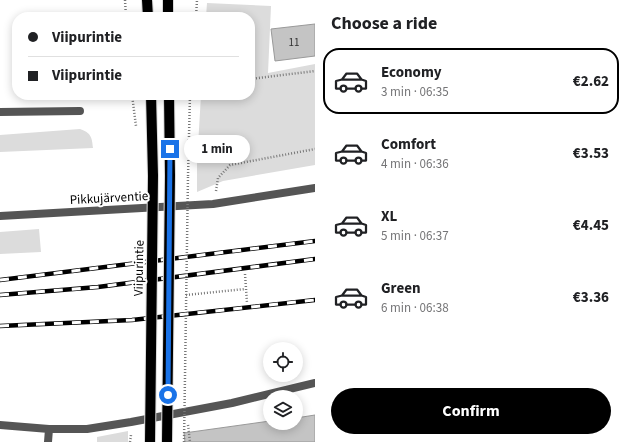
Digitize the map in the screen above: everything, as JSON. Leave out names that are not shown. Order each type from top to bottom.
[{"type":"main road","points":[[147,0],[148,12]]},
{"type":"main road","points":[[168,0],[168,12]]},
{"type":"main road","name":"Viipurintie","points":[[150,100],[153,176],[150,442]]},
{"type":"main road","points":[[167,442],[170,176],[169,100]]},
{"type":"street","points":[[0,112],[80,111]]},
{"type":"street","name":"Pikkujärventie","points":[[0,216],[213,204],[315,188]]},
{"type":"street","points":[[0,425],[49,429],[87,429],[187,412],[315,383]]},
{"type":"street","points":[[48,442],[49,429]]},
{"type":"path","points":[[124,0],[125,12]]},
{"type":"path","points":[[196,12],[197,0]]},
{"type":"path","points":[[255,78],[315,71]]},
{"type":"path","points":[[184,442],[190,100]]},
{"type":"path","points":[[213,204],[218,178],[230,165],[315,149]]},
{"type":"path","points":[[245,274],[247,302]]},
{"type":"path","points":[[186,295],[245,289]]},
{"type":"path","points":[[187,412],[190,442]]},
{"type":"shaded area","points":[[207,3],[271,6],[268,73],[315,64],[315,165],[223,181],[197,192],[201,100],[255,100],[255,12],[206,12]]},
{"type":"shaded area","points":[[80,129],[87,132],[90,136],[93,148],[0,152],[0,135]]},
{"type":"shaded area","points":[[39,229],[41,252],[0,254],[0,232]]},
{"type":"shaded area","points":[[128,431],[128,442],[97,442],[97,437]]},
{"type":"building","points":[[315,24],[315,56],[275,61],[271,29]]},
{"type":"building","points":[[315,415],[315,442],[185,442],[184,433],[263,422],[263,430],[303,430],[303,417]]},
{"type":"railway","points":[[0,280],[315,241]]},
{"type":"railway","points":[[0,295],[98,287],[315,259]]},
{"type":"railway","points":[[0,326],[132,320],[315,300]]},
{"type":"route","points":[[168,395],[170,149]]}]
